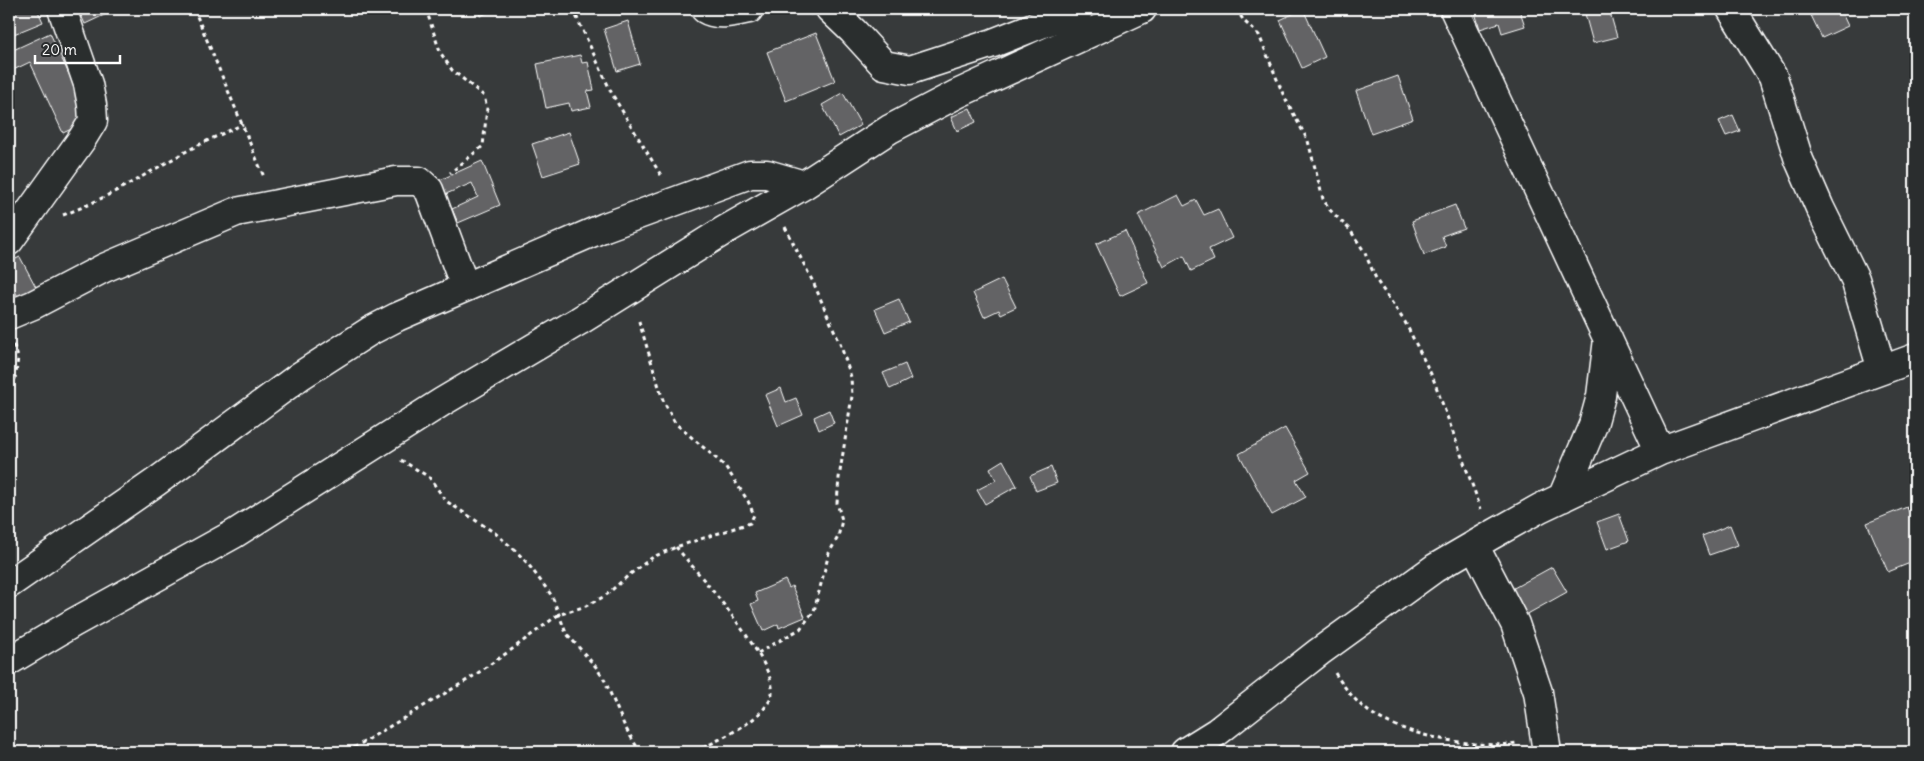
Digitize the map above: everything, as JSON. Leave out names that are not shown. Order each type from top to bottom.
[{"type":"street","points":[[9,241],[93,121],[88,84],[62,9]]},
{"type":"street","points":[[705,9],[710,12],[725,14],[750,9]]},
{"type":"street","points":[[830,9],[884,65],[910,70],[993,43],[1079,9]]},
{"type":"street","points":[[9,661],[73,622],[234,534],[376,443],[804,186],[890,129],[957,94],[1142,9]]},
{"type":"street","points":[[1454,9],[1660,451]]},
{"type":"street","points":[[1731,9],[1773,77],[1799,160],[1820,208],[1855,278],[1882,370]]},
{"type":"street","points":[[9,584],[156,482],[300,376],[379,326],[464,287],[605,227],[750,174],[766,174],[804,186]]},
{"type":"street","points":[[10,327],[33,304],[104,268],[166,240],[236,212],[396,181],[419,181],[429,190],[464,287]]},
{"type":"street","points":[[1562,498],[1593,425],[1600,396],[1608,339]]},
{"type":"street","points":[[1185,752],[1217,732],[1319,652],[1435,568],[1482,540],[1562,498],[1660,451],[1915,358]]},
{"type":"street","points":[[1482,540],[1515,624],[1538,692],[1546,746]]},
{"type":"path","points":[[194,9],[275,204]]},
{"type":"path","points":[[426,9],[440,52],[452,70],[484,96],[487,108],[483,146],[429,190]]},
{"type":"path","points":[[573,9],[612,94],[676,202]]},
{"type":"path","points":[[1236,9],[1244,21],[1259,35],[1283,94],[1308,142],[1322,199],[1350,230],[1364,251],[1377,281],[1405,322],[1433,378],[1473,483],[1482,540]]},
{"type":"path","points":[[61,215],[87,205],[146,175],[189,150],[243,124]]},
{"type":"path","points":[[758,654],[800,629],[814,611],[829,553],[838,538],[842,520],[837,503],[839,478],[852,396],[851,377],[842,346],[814,284],[773,203]]},
{"type":"path","points":[[347,752],[468,678],[511,650],[558,615],[586,606],[605,596],[654,557],[676,547],[750,523],[754,515],[748,501],[725,466],[675,424],[663,400],[629,290]]},
{"type":"path","points":[[9,404],[18,357],[10,327]]},
{"type":"path","points":[[376,443],[429,477],[446,501],[495,532],[516,551],[552,596],[566,634],[596,667],[605,681],[625,727],[640,752]]},
{"type":"path","points":[[676,547],[723,604],[758,654],[769,676],[772,692],[768,703],[760,713],[696,752]]},
{"type":"path","points":[[1319,652],[1347,690],[1367,711],[1391,725],[1418,733],[1487,745],[1546,746]]},
{"type":"building","points":[[23,9],[37,9],[43,22],[9,36],[9,15]]},
{"type":"building","points":[[78,9],[117,9],[85,24]]},
{"type":"building","points":[[478,9],[497,9],[480,16]]},
{"type":"building","points":[[808,9],[828,9],[810,15]]},
{"type":"building","points":[[1303,9],[1325,57],[1302,68],[1280,20]]},
{"type":"building","points":[[1474,9],[1526,9],[1520,11],[1525,26],[1502,33],[1499,23],[1480,29]]},
{"type":"building","points":[[1609,9],[1617,37],[1593,43],[1584,10]]},
{"type":"building","points":[[1808,9],[1840,9],[1848,26],[1822,38]]},
{"type":"building","points":[[628,21],[640,64],[617,71],[604,29]]},
{"type":"building","points":[[50,33],[90,120],[63,133],[30,62],[9,72],[9,52]]},
{"type":"building","points":[[816,33],[835,81],[786,101],[767,52]]},
{"type":"building","points":[[580,55],[582,63],[588,62],[594,90],[587,91],[591,107],[571,111],[569,103],[546,108],[537,64]]},
{"type":"building","points":[[1398,76],[1413,119],[1371,134],[1356,91]]},
{"type":"building","points":[[843,93],[861,125],[839,137],[822,105]]},
{"type":"building","points":[[970,108],[976,122],[957,131],[951,117]]},
{"type":"building","points":[[1733,115],[1740,131],[1726,136],[1719,121]]},
{"type":"building","points":[[569,132],[580,164],[543,176],[532,144]]},
{"type":"building","points":[[482,161],[500,205],[458,223],[452,209],[478,197],[472,183],[446,194],[440,180]]},
{"type":"building","points":[[1178,195],[1184,206],[1196,200],[1204,215],[1218,209],[1232,238],[1209,249],[1214,260],[1191,271],[1184,256],[1164,267],[1138,215]]},
{"type":"building","points":[[1455,205],[1464,228],[1442,236],[1446,247],[1424,255],[1412,221]]},
{"type":"building","points":[[1125,231],[1148,283],[1120,296],[1096,244]]},
{"type":"building","points":[[20,257],[36,287],[18,297],[9,279],[9,262]]},
{"type":"building","points":[[1002,279],[1016,307],[1001,314],[999,310],[984,317],[973,293]]},
{"type":"building","points":[[899,299],[909,322],[885,332],[875,309]]},
{"type":"building","points":[[905,364],[911,379],[890,389],[883,373]]},
{"type":"building","points":[[781,388],[786,402],[796,398],[803,415],[778,426],[765,395]]},
{"type":"building","points":[[829,410],[834,423],[819,430],[814,417]]},
{"type":"building","points":[[1285,428],[1310,472],[1296,480],[1306,497],[1272,515],[1239,454]]},
{"type":"building","points":[[1003,460],[1017,486],[985,504],[977,490],[996,480],[990,468]]},
{"type":"building","points":[[1051,467],[1057,483],[1036,491],[1030,476]]},
{"type":"building","points":[[1907,507],[1915,527],[1915,561],[1888,572],[1867,523]]},
{"type":"building","points":[[1619,514],[1629,541],[1607,549],[1597,522]]},
{"type":"building","points":[[1730,525],[1738,545],[1709,555],[1702,536]]},
{"type":"building","points":[[1552,567],[1567,592],[1506,626],[1492,600]]},
{"type":"building","points":[[785,580],[789,588],[792,586],[805,617],[779,628],[778,624],[763,631],[751,604],[758,601],[755,593]]}]
